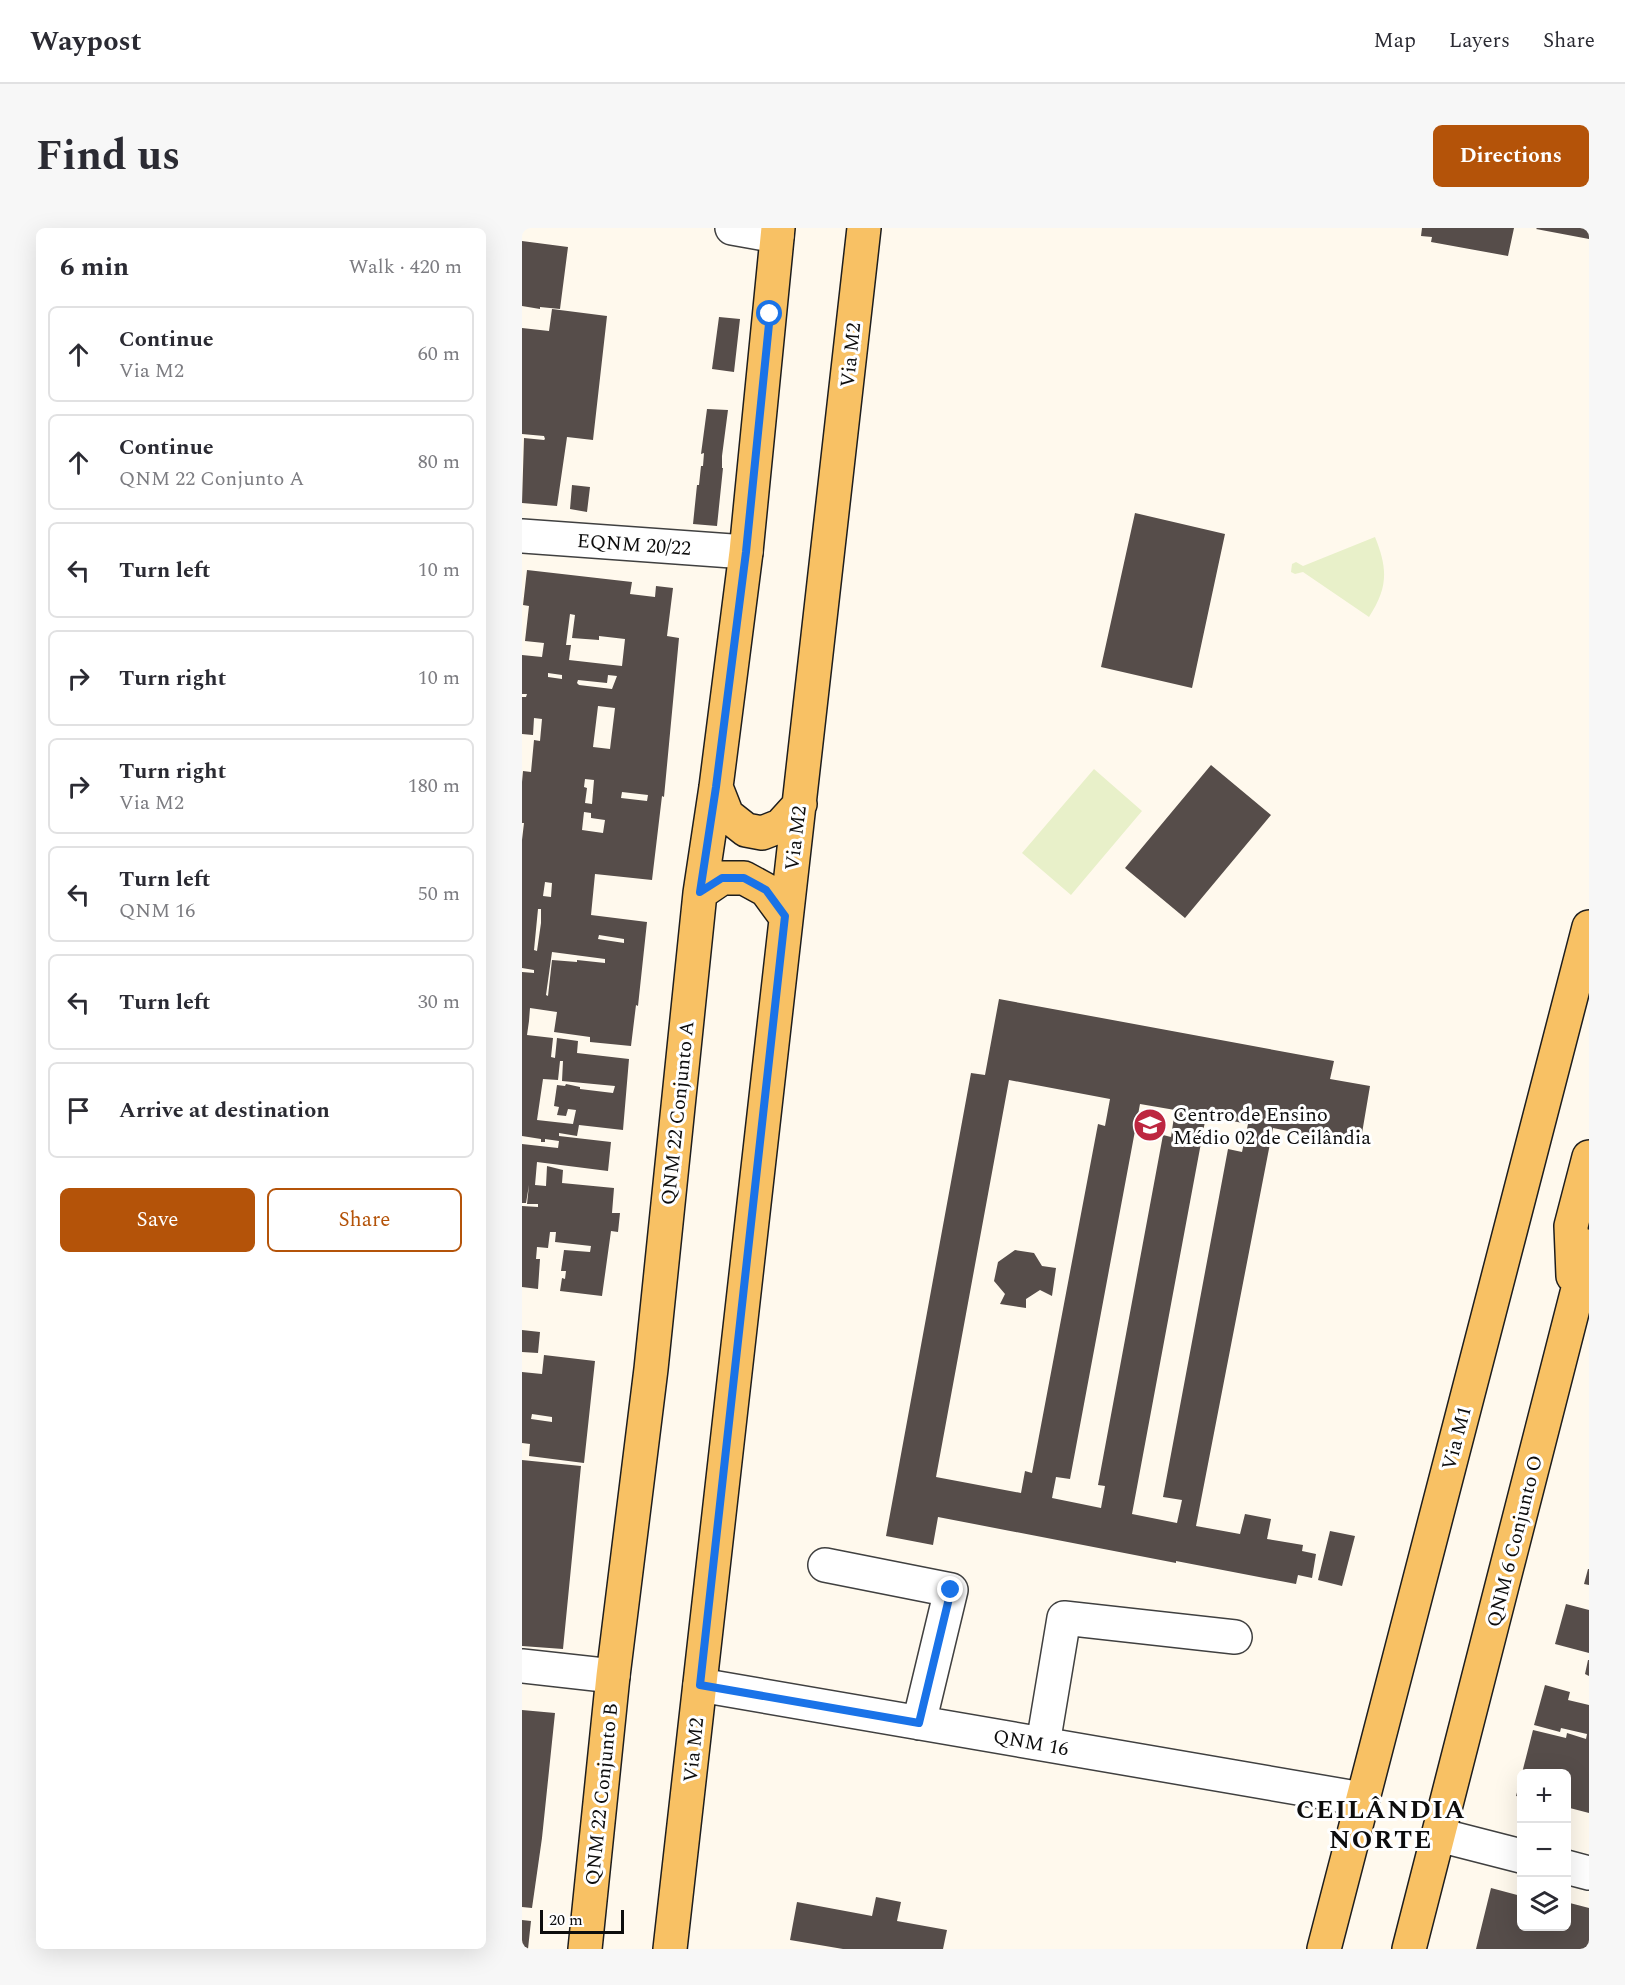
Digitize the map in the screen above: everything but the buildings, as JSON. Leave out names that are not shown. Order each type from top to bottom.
[{"type":"main road","name":"Via M2","points":[[670,1949],[864,228]]},
{"type":"main road","points":[[746,552],[778,232]]},
{"type":"main road","name":"QNM 22 Conjunto A","points":[[613,1676],[651,1368],[700,892],[746,552]]},
{"type":"main road","points":[[716,787],[727,815],[746,830],[762,833],[780,826],[800,804]]},
{"type":"main road","points":[[700,892],[722,878],[744,878],[766,890],[785,916]]},
{"type":"main road","name":"Via M1","points":[[1324,1949],[1362,1799],[1579,999],[1589,927]]},
{"type":"main road","points":[[1574,1302],[1571,1226],[1589,1157]]},
{"type":"main road","name":"QNM 6 Conjunto O","points":[[1409,1949],[1589,1246]]},
{"type":"main road","name":"QNM 22 Conjunto B","points":[[585,1949],[613,1676]]},
{"type":"street","points":[[732,228],[778,232]]},
{"type":"street","name":"EQNM 20/22","points":[[522,536],[746,552]]},
{"type":"street","points":[[825,1565],[951,1590],[919,1723]]},
{"type":"street","points":[[1043,1744],[1064,1618],[1235,1637]]},
{"type":"street","points":[[522,1666],[613,1676]]},
{"type":"street","name":"QNM 16","points":[[700,1685],[1362,1799]]},
{"type":"street","points":[[1439,1835],[1517,1855]]},
{"type":"street","points":[[1571,1868],[1589,1873]]},
{"type":"green space","points":[[1375,537],[1382,559],[1384,578],[1380,597],[1369,617],[1303,572],[1295,574],[1291,572],[1292,564],[1296,562],[1303,566]]},
{"type":"green space","points":[[1094,769],[1142,811],[1071,895],[1022,853]]},
{"type":"place","name":"Centro de Ensino Médio 02 de Ceilândia","points":[[1150,1125]]},
{"type":"district","name":"CEILÂNDIA NORTE","points":[[1381,1824]]},
{"type":"route","points":[[770,314],[746,552],[700,892],[722,878],[744,878],[766,890],[785,916],[700,1685],[919,1723],[951,1590]]}]
